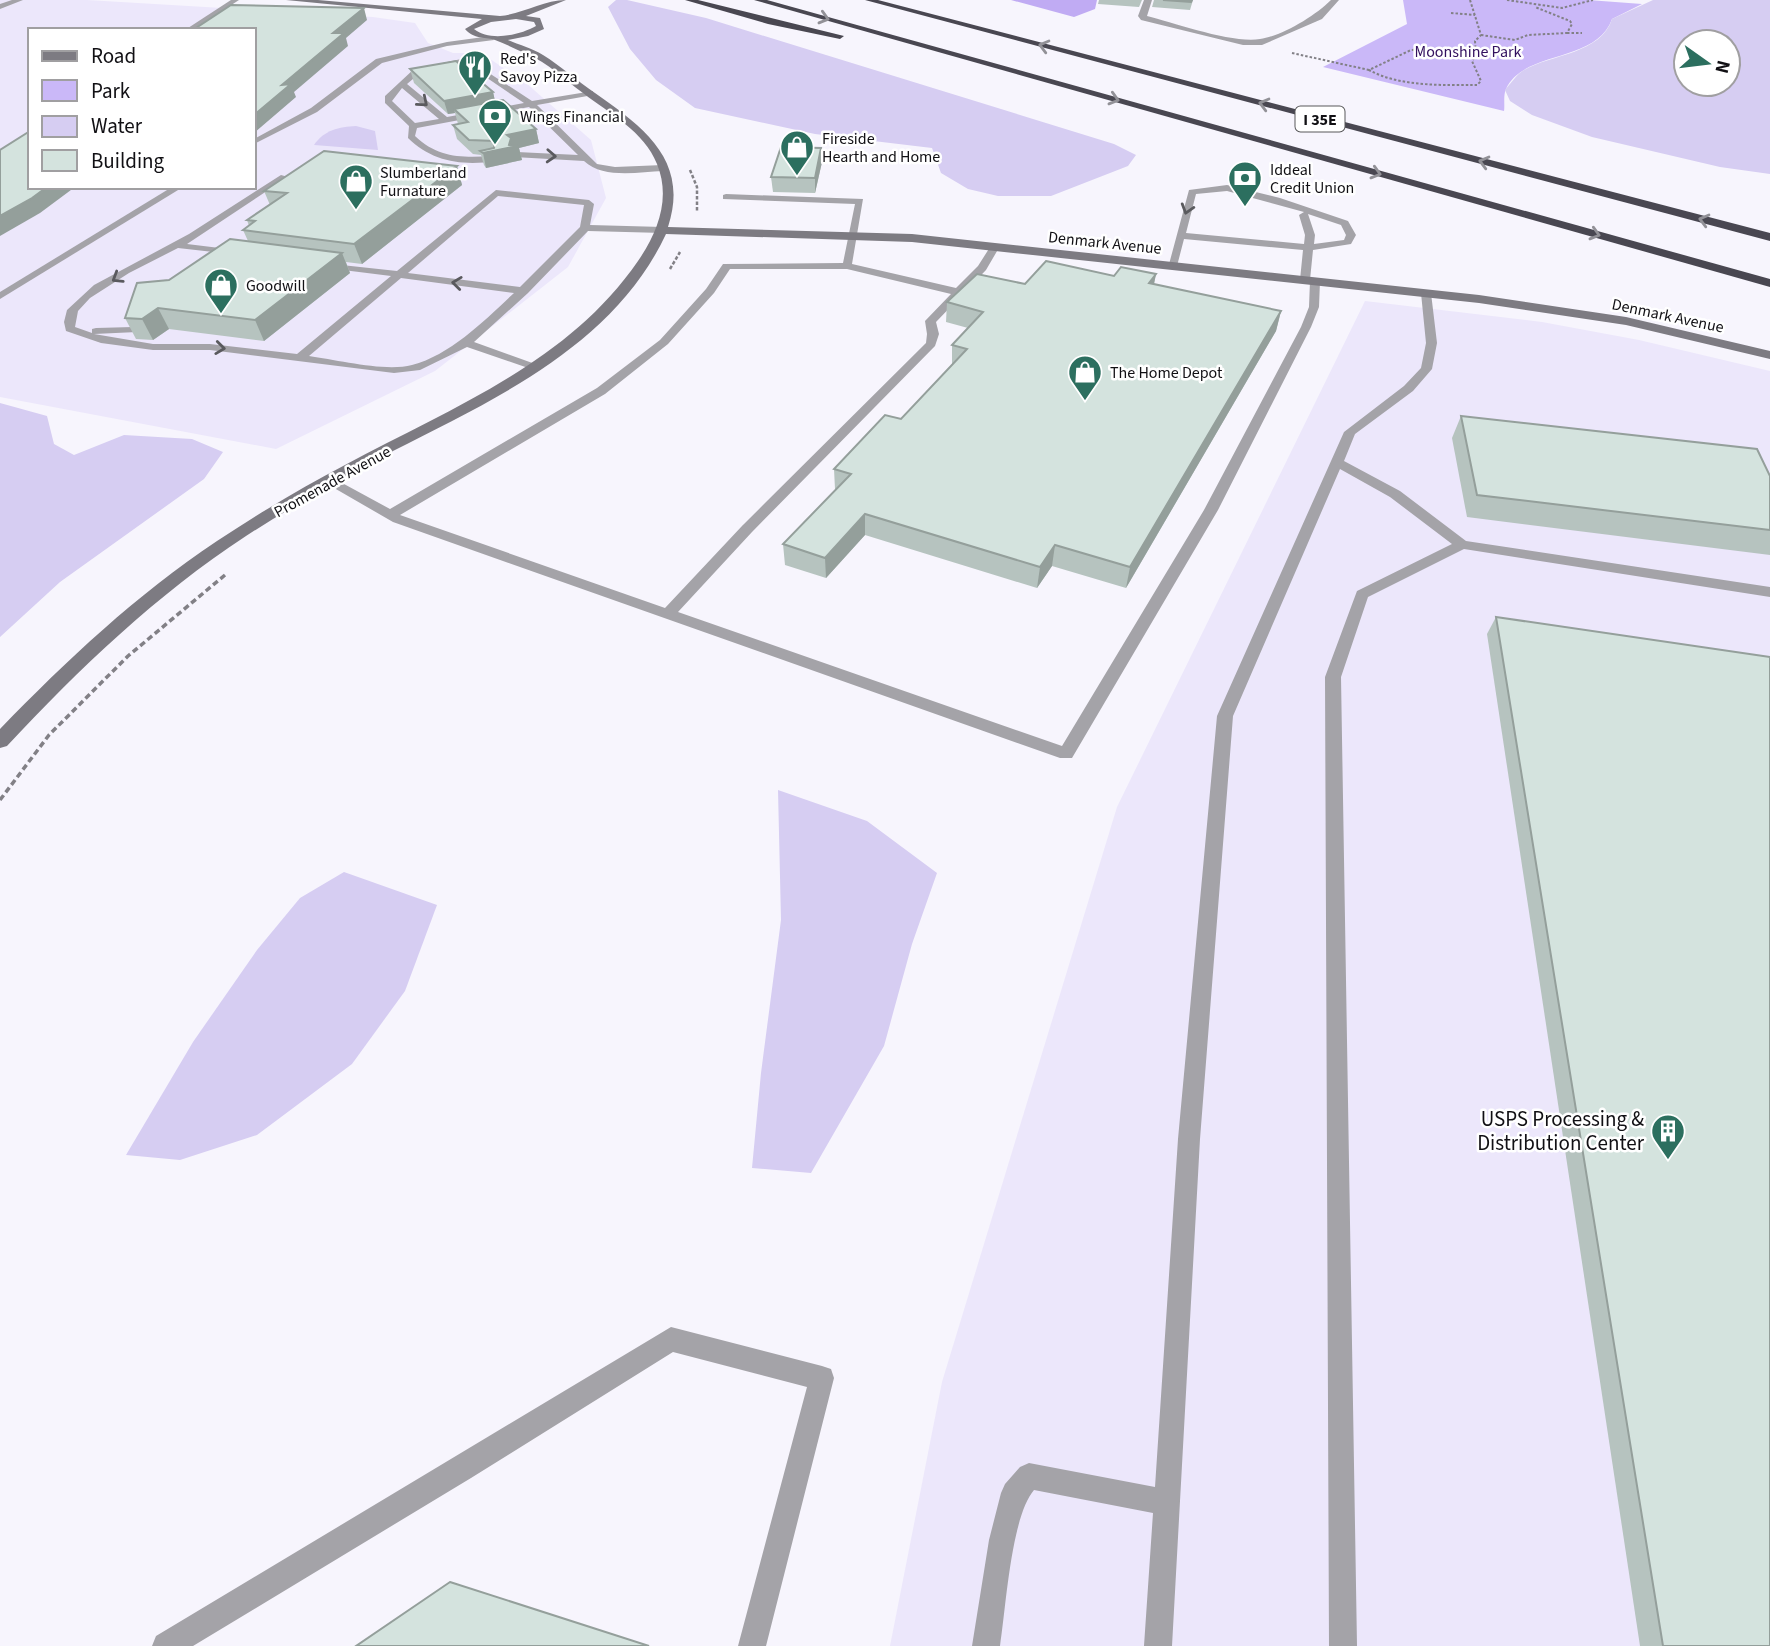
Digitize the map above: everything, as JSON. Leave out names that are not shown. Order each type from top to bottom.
[{"type":"highway","points":[[689,0],[771,22],[853,39]]},
{"type":"highway","name":"I 35E","points":[[758,0],[1770,282]]},
{"type":"highway","name":"I 35E","points":[[870,0],[1770,237]]},
{"type":"highway","points":[[866,42],[1031,76]]},
{"type":"street","points":[[0,7],[19,0]]},
{"type":"street","points":[[290,0],[537,20],[558,2]]},
{"type":"street","points":[[1148,0],[1142,16],[1144,18],[1242,42],[1262,42],[1319,17],[1335,0]]},
{"type":"street","points":[[516,17],[558,2]]},
{"type":"street","points":[[414,11],[459,21],[468,24],[475,35],[495,38],[532,32],[541,27],[537,20]]},
{"type":"street","points":[[470,30],[478,23],[499,18]]},
{"type":"street","points":[[532,32],[530,38],[538,55]]},
{"type":"street","points":[[495,38],[538,55],[637,128],[656,151],[663,168],[669,195],[663,230]]},
{"type":"street","name":"Denmark Avenue","points":[[663,230],[855,234],[995,246],[1426,293],[1562,309],[1656,327],[1770,355]]},
{"type":"street","name":"Promenade Avenue","points":[[0,741],[45,693],[146,602],[203,558],[328,481],[445,420],[534,367],[587,328],[619,297],[641,270],[663,230]]},
{"type":"lane","points":[[191,28],[236,0]]},
{"type":"lane","points":[[447,44],[470,30]]},
{"type":"lane","points":[[256,141],[314,110],[379,61],[447,44],[495,38]]},
{"type":"lane","points":[[413,126],[388,101],[389,96],[417,71],[428,66],[466,60],[531,104],[594,166],[615,170],[663,168]]},
{"type":"lane","points":[[401,84],[445,120]]},
{"type":"lane","points":[[413,126],[590,93]]},
{"type":"lane","points":[[413,126],[411,136],[424,151],[451,160],[493,159]]},
{"type":"lane","points":[[517,155],[584,158]]},
{"type":"lane","points":[[284,177],[176,245],[154,254],[77,305],[69,317],[70,329],[101,340],[140,345],[210,347],[394,370],[415,368],[466,344],[524,291],[585,228],[589,204],[586,201],[496,192],[300,358]]},
{"type":"lane","points":[[1172,266],[1180,235],[1192,192],[1227,188],[1331,216],[1349,228],[1351,236],[1348,242],[1340,246],[1308,246],[1254,244],[1180,235]]},
{"type":"lane","points":[[0,296],[176,189]]},
{"type":"lane","points":[[726,197],[860,201],[848,266]]},
{"type":"lane","points":[[328,481],[390,515],[1066,754],[1211,510],[1306,327],[1314,307],[1308,246],[1310,235],[1304,215]]},
{"type":"lane","points":[[585,228],[663,230]]},
{"type":"lane","points":[[176,245],[246,254]]},
{"type":"lane","points":[[667,615],[747,529],[931,344],[933,334],[930,321],[982,268],[995,246]]},
{"type":"lane","points":[[315,264],[524,291]]},
{"type":"lane","points":[[390,515],[601,391],[664,342],[710,291],[727,266],[848,266],[958,292]]},
{"type":"lane","points":[[1157,1646],[1199,1013],[1224,716],[1350,432],[1416,383],[1425,371],[1430,360],[1426,293]]},
{"type":"lane","points":[[82,333],[133,330]]},
{"type":"lane","points":[[160,335],[168,336],[177,346]]},
{"type":"lane","points":[[466,344],[534,367]]},
{"type":"lane","points":[[1337,462],[1395,494],[1462,545],[1770,592]]},
{"type":"lane","points":[[1343,1646],[1332,677],[1362,594],[1462,545]]},
{"type":"lane","points":[[166,1646],[450,1476],[671,1339],[822,1378],[752,1646]]},
{"type":"lane","points":[[986,1646],[1014,1493],[1029,1476],[1167,1503]]},
{"type":"path","points":[[1470,0],[1481,35]]},
{"type":"path","points":[[1507,0],[1570,21],[1572,24],[1567,33]]},
{"type":"path","points":[[1535,8],[1585,4],[1593,0]]},
{"type":"path","points":[[1451,13],[1475,15]]},
{"type":"path","points":[[1481,35],[1515,40],[1528,36],[1583,33]]},
{"type":"path","points":[[1477,56],[1475,41],[1481,35]]},
{"type":"path","points":[[1262,42],[1278,49],[1369,70],[1376,75],[1477,85],[1481,81],[1472,61],[1477,56]]},
{"type":"path","points":[[1369,70],[1411,50],[1425,49],[1477,56]]},
{"type":"shaded area","points":[[0,0],[87,0],[373,17],[415,23],[428,43],[453,53],[481,53],[526,83],[591,140],[606,198],[568,267],[435,371],[276,449],[0,397]]},
{"type":"shaded area","points":[[1011,0],[1097,0],[1095,9],[1074,17]]},
{"type":"shaded area","points":[[1365,301],[1542,322],[1639,340],[1770,371],[1770,1646],[890,1646],[942,1382],[1117,807]]},
{"type":"green space","name":"Moonshine Park","points":[[1403,0],[1588,0],[1642,4],[1612,19],[1604,33],[1591,43],[1543,61],[1515,77],[1505,91],[1504,111],[1323,67],[1407,24]]},
{"type":"water","points":[[616,0],[627,0],[706,18],[1114,144],[1136,155],[1128,166],[1051,196],[998,196],[968,189],[941,173],[932,148],[815,134],[695,108],[656,80],[630,49],[608,7]]},
{"type":"water","points":[[1653,0],[1770,0],[1770,174],[1720,167],[1592,137],[1532,115],[1510,101],[1505,90],[1521,72],[1587,46],[1606,31],[1612,19]]},
{"type":"water","points":[[356,126],[375,131],[378,150],[314,145],[332,130]]},
{"type":"water","points":[[0,403],[47,416],[54,444],[74,455],[124,435],[192,439],[223,452],[204,479],[60,582],[0,637]]},
{"type":"water","points":[[778,790],[867,821],[937,873],[912,944],[884,1046],[811,1173],[752,1168],[781,920]]},
{"type":"water","points":[[344,872],[437,905],[405,991],[352,1064],[257,1135],[180,1160],[126,1155],[193,1042],[257,950],[300,898]]},
{"type":"building","points":[[231,5],[364,8],[333,33],[344,33],[282,85],[291,84],[256,113],[256,28],[196,28]]},
{"type":"building","points":[[456,61],[493,92],[444,101],[410,69]]},
{"type":"building","points":[[503,100],[536,129],[507,135],[511,138],[509,145],[518,146],[483,153],[480,151],[494,148],[495,141],[469,140],[453,125],[468,122],[454,109]]},
{"type":"building","points":[[28,132],[28,189],[44,189],[0,216],[0,150]]},
{"type":"building","points":[[781,147],[821,148],[815,178],[771,177]]},
{"type":"building","name":"Slumberland Furnature","points":[[324,151],[457,166],[354,244],[243,230],[255,221],[247,220],[287,193],[264,191]]},
{"type":"building","points":[[230,239],[342,253],[255,320],[158,308],[142,319],[125,318],[137,283],[169,280]]},
{"type":"building","name":"The Home Depot","points":[[1046,261],[1114,276],[1121,267],[1156,274],[1149,283],[1281,311],[1130,567],[1055,545],[1040,567],[865,514],[825,558],[783,544],[851,474],[834,469],[885,415],[901,419],[967,349],[952,345],[983,312],[947,302],[977,274],[1025,284]]},
{"type":"building","points":[[1461,416],[1757,449],[1770,476],[1770,530],[1477,495]]},
{"type":"building","name":"USPS Processing & Distribution Center","points":[[1496,617],[1770,657],[1770,1646],[1663,1646]]},
{"type":"building","points":[[450,1582],[649,1646],[356,1646]]},
{"type":"place","name":"Red's Savoy Pizza","points":[[475,97]]},
{"type":"place","name":"Wings Financial","points":[[495,146]]},
{"type":"place","name":"Fireside Hearth and Home","points":[[797,177]]},
{"type":"place","name":"Iddeal Credit Union","points":[[1245,208]]},
{"type":"place","name":"Slumberland Furnature","points":[[356,211]]},
{"type":"place","name":"Goodwill","points":[[221,315]]},
{"type":"place","name":"The Home Depot","points":[[1085,402]]},
{"type":"place","name":"USPS Processing & Distribution Center","points":[[1668,1161]]}]
